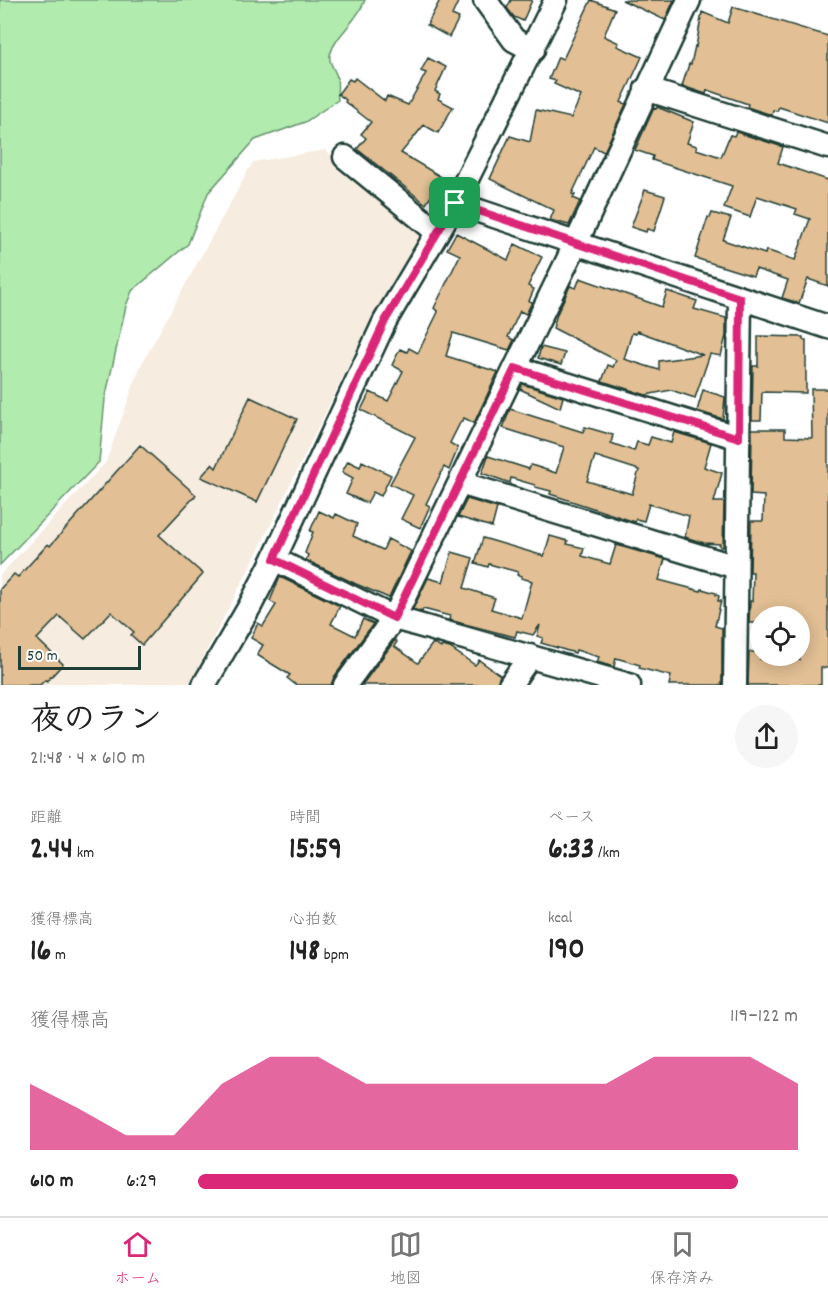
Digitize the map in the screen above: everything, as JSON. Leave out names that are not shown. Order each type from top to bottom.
[{"type":"street","points":[[485,0],[513,40],[533,50]]},
{"type":"street","points":[[204,685],[250,606],[274,559],[385,321],[455,203],[556,0]]},
{"type":"street","points":[[345,685],[394,618],[576,243],[689,0]]},
{"type":"street","points":[[646,89],[828,147]]},
{"type":"street","points":[[345,157],[438,232]]},
{"type":"street","points":[[455,203],[828,327]]},
{"type":"street","points":[[735,685],[740,298]]},
{"type":"street","points":[[515,368],[739,438]]},
{"type":"street","points":[[460,483],[736,567]]},
{"type":"street","points":[[274,559],[394,618],[629,685]]},
{"type":"street","points":[[510,685],[530,656]]},
{"type":"shaded area","points":[[325,150],[424,228],[373,315],[254,559],[192,679],[187,685],[0,685],[0,575],[106,462],[140,367],[253,162]]},
{"type":"green space","points":[[0,0],[365,0],[330,55],[337,77],[338,100],[305,122],[255,140],[208,193],[188,244],[132,291],[126,306],[105,399],[99,462],[0,565]]},
{"type":"building","points":[[440,0],[459,0],[452,15],[459,18],[449,37],[427,25]]},
{"type":"building","points":[[511,0],[532,0],[523,21],[514,17],[507,8]]},
{"type":"building","points":[[591,0],[615,9],[604,36],[619,43],[617,46],[642,57],[621,102],[626,104],[604,152],[594,147],[572,194],[575,195],[573,198],[580,201],[569,225],[550,220],[554,210],[490,179],[510,136],[530,142],[536,110],[571,118],[581,96],[554,84],[556,81],[549,79],[558,57],[563,59]]},
{"type":"building","points":[[622,0],[674,0],[665,20]]},
{"type":"building","points":[[733,7],[828,36],[828,123],[779,107],[777,111],[773,110],[772,115],[707,90],[706,94],[682,86],[696,47],[702,12],[728,23]]},
{"type":"building","points":[[428,58],[446,67],[435,91],[440,94],[438,99],[453,107],[438,133],[424,125],[401,153],[443,178],[426,204],[357,149],[366,138],[361,134],[371,122],[338,94],[349,79],[353,81],[355,78],[385,101],[387,96],[408,105],[426,73],[421,71]]},
{"type":"building","points":[[657,107],[694,122],[687,143],[697,146],[696,149],[721,157],[730,135],[734,136],[736,132],[783,147],[778,163],[828,180],[828,286],[808,279],[799,303],[782,298],[788,280],[756,269],[753,276],[695,258],[708,217],[710,218],[712,213],[731,218],[723,240],[765,254],[766,250],[795,260],[810,219],[795,214],[797,209],[757,196],[750,217],[724,208],[732,186],[652,160],[653,156],[635,150],[654,108]]},
{"type":"building","points":[[645,190],[665,196],[654,231],[647,229],[646,232],[631,227]]},
{"type":"building","points":[[456,233],[508,260],[515,244],[542,257],[528,286],[534,289],[529,301],[532,302],[526,314],[520,311],[508,337],[514,340],[509,350],[453,333],[446,356],[498,372],[474,423],[464,418],[450,443],[458,448],[449,470],[444,467],[426,504],[430,506],[420,528],[401,519],[413,495],[390,484],[415,437],[361,410],[370,392],[388,401],[403,371],[392,365],[400,349],[407,352],[409,348],[418,353],[438,312],[434,308],[460,255],[447,249]]},
{"type":"building","points":[[580,278],[662,307],[667,291],[697,301],[694,309],[726,318],[726,336],[721,356],[710,354],[695,398],[671,390],[646,395],[602,381],[608,365],[613,367],[616,360],[553,328],[570,286],[576,288]],"holes":[[[637,331],[703,355],[659,361],[659,370],[624,359],[632,333],[636,334]]]},
{"type":"building","points":[[758,336],[803,337],[803,340],[806,340],[806,393],[762,392],[761,420],[752,420],[753,366],[758,366]]},
{"type":"building","points":[[541,347],[565,353],[561,365],[538,358]]},
{"type":"building","points":[[522,384],[563,397],[560,408],[520,389]]},
{"type":"building","points":[[811,389],[828,389],[828,668],[821,668],[821,685],[748,685],[749,652],[750,666],[810,666],[810,606],[750,606],[749,623],[750,601],[752,601],[753,572],[750,572],[751,521],[763,521],[764,496],[751,495],[752,429],[785,429],[785,437],[812,438]]},
{"type":"building","points":[[703,390],[725,397],[723,419],[697,411]]},
{"type":"building","points":[[250,397],[297,419],[257,502],[201,477],[212,464],[216,468]]},
{"type":"building","points":[[510,409],[583,432],[585,427],[613,435],[611,443],[634,451],[637,442],[648,445],[651,437],[671,443],[674,432],[711,443],[704,467],[722,473],[714,502],[724,502],[723,547],[720,547],[720,544],[704,543],[685,537],[689,516],[649,504],[644,521],[636,519],[635,522],[550,494],[551,491],[535,487],[535,485],[511,478],[510,483],[482,473],[488,456],[529,469],[531,465],[556,473],[564,447],[503,428]],"holes":[[[595,456],[639,470],[632,494],[587,481]]]},
{"type":"building","points":[[140,445],[196,495],[159,535],[203,574],[142,645],[131,635],[134,632],[111,612],[85,639],[59,616],[37,639],[63,664],[40,685],[0,685],[0,589],[14,574],[18,577],[48,544],[50,546]]},
{"type":"building","points":[[348,461],[360,467],[362,461],[391,475],[381,496],[373,492],[367,503],[346,494],[353,478],[342,472]]},
{"type":"building","points":[[467,499],[497,508],[492,527],[458,517]]},
{"type":"building","points":[[319,511],[334,518],[336,514],[357,524],[353,536],[383,550],[388,539],[411,551],[389,598],[306,560],[308,555],[305,553],[313,532],[310,531]]},
{"type":"building","points":[[550,536],[568,541],[567,544],[584,548],[582,556],[610,564],[616,545],[665,559],[659,580],[716,593],[719,596],[718,601],[721,601],[715,626],[722,628],[722,685],[669,685],[671,676],[639,668],[640,665],[616,658],[614,667],[597,662],[599,657],[541,643],[543,638],[537,636],[540,625],[533,635],[517,631],[515,637],[449,620],[450,616],[423,609],[422,612],[413,609],[428,578],[443,582],[452,552],[473,558],[464,588],[495,598],[491,609],[522,618],[532,581],[521,578],[522,576],[517,575],[518,572],[489,564],[488,567],[475,563],[483,538],[544,556]]},
{"type":"building","points":[[280,577],[340,606],[331,624],[355,636],[363,619],[373,624],[334,677],[331,685],[296,685],[287,678],[290,675],[257,655],[263,645],[251,638],[258,623],[263,626],[276,605],[270,601]]},
{"type":"building","points":[[395,640],[397,642],[394,646],[418,663],[433,643],[441,648],[442,646],[450,648],[475,665],[479,660],[500,675],[497,685],[362,685]]},
{"type":"route","points":[[455,203],[740,298],[739,438],[515,368],[394,618],[274,559],[385,321],[455,203]]}]
